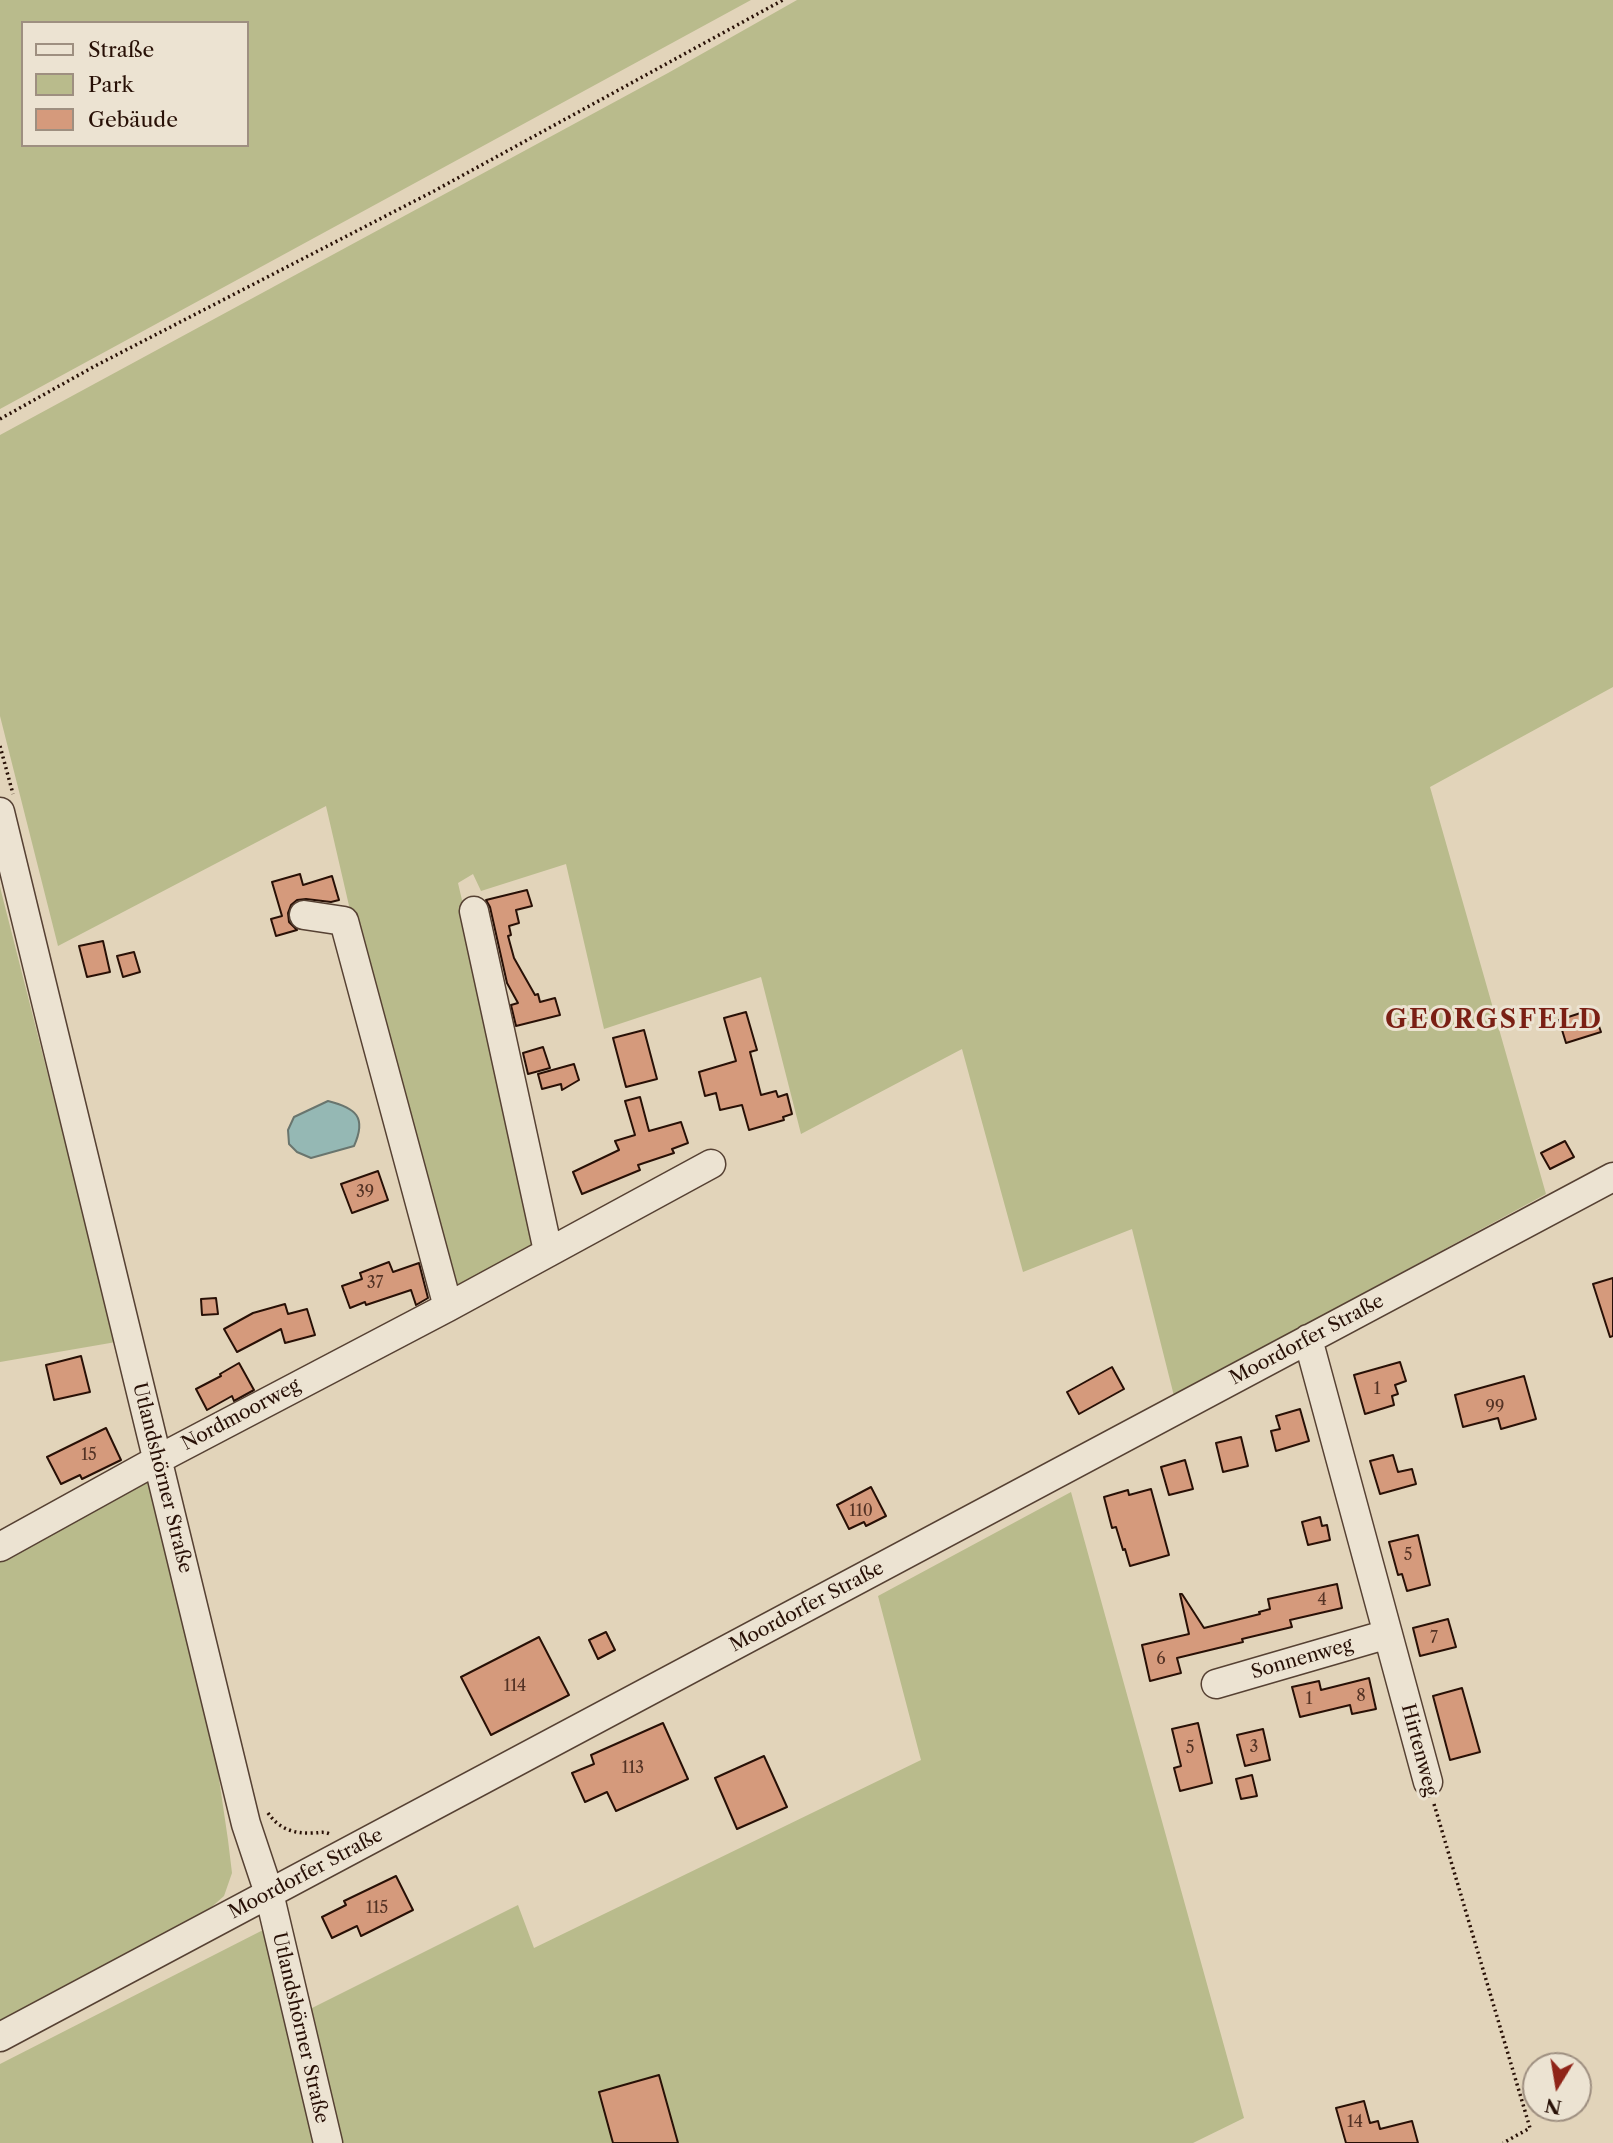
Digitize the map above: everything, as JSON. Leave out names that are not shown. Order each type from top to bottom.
[{"type":"street","name":"Utlandshörner Straße","points":[[0,812],[246,1824],[269,1893],[328,2143]]},
{"type":"street","points":[[474,911],[548,1251]]},
{"type":"street","points":[[304,915],[344,921],[448,1307]]},
{"type":"street","name":"Nordmoorweg","points":[[0,1547],[712,1164]]},
{"type":"street","name":"Moordorfer Straße","points":[[0,2037],[1613,1177]]},
{"type":"street","name":"Hirtenweg","points":[[1308,1339],[1428,1782]]},
{"type":"street","name":"Sonnenweg","points":[[1216,1684],[1388,1634]]},
{"type":"path","points":[[0,419],[95,366],[434,191],[783,0]]},
{"type":"path","name":"Hirtenweg","points":[[1428,1782],[1530,2128],[1503,2143]]},
{"type":"green space","points":[[0,0],[751,0],[0,409]]},
{"type":"green space","points":[[797,0],[1613,0],[1613,687],[1430,787],[1546,1194],[1174,1396],[1132,1229],[1023,1272],[962,1049],[801,1134],[761,977],[604,1029],[566,864],[481,891],[473,874],[458,883],[542,1243],[451,1299],[353,923],[326,806],[58,946],[0,716],[0,435],[668,73]]},
{"type":"green space","points":[[0,887],[116,1342],[0,1362]]},
{"type":"green space","points":[[150,1480],[217,1765],[232,1873],[224,1896],[206,1912],[0,2024],[0,1558]]},
{"type":"green space","points":[[1071,1492],[1244,2118],[1193,2143],[0,2143],[0,2064],[265,1929],[288,2020],[518,1905],[534,1948],[921,1760],[878,1596]]},
{"type":"water","points":[[328,1101],[346,1107],[356,1115],[359,1128],[354,1146],[311,1158],[297,1152],[289,1144],[288,1130],[294,1117]]},
{"type":"building","points":[[300,874],[303,885],[332,876],[339,900],[297,900],[288,913],[289,922],[297,930],[276,936],[271,919],[282,916],[272,882]]},
{"type":"building","points":[[527,890],[532,906],[516,910],[519,923],[509,926],[511,935],[508,936],[514,958],[535,995],[538,994],[540,1002],[555,998],[560,1015],[516,1026],[511,1005],[518,1003],[507,983],[490,907],[486,900]]},
{"type":"building","points":[[103,941],[110,972],[87,977],[79,946]]},
{"type":"building","points":[[134,952],[140,972],[123,977],[117,956]]},
{"type":"building","points":[[1593,1009],[1601,1032],[1566,1043],[1559,1020]]},
{"type":"building","points":[[746,1012],[757,1050],[750,1052],[761,1095],[776,1091],[778,1097],[787,1094],[792,1114],[783,1117],[784,1120],[749,1130],[742,1105],[720,1110],[716,1093],[705,1096],[699,1072],[736,1061],[724,1018]]},
{"type":"building","points":[[644,1030],[657,1079],[626,1087],[613,1038]]},
{"type":"building","points":[[543,1047],[550,1068],[528,1074],[523,1053]]},
{"type":"building","points":[[574,1064],[579,1080],[562,1090],[561,1084],[542,1089],[538,1074]]},
{"type":"building","points":[[640,1097],[649,1131],[681,1122],[688,1143],[672,1149],[674,1153],[638,1165],[640,1170],[582,1194],[573,1172],[619,1150],[615,1141],[635,1135],[625,1101]]},
{"type":"building","points":[[1565,1141],[1574,1157],[1550,1169],[1541,1153]]},
{"type":"building","points":[[378,1171],[388,1200],[352,1213],[341,1184]]},
{"type":"building","points":[[389,1262],[393,1272],[419,1263],[428,1298],[416,1305],[411,1290],[350,1308],[342,1286],[362,1279],[360,1273]]},
{"type":"building","points":[[1613,1278],[1613,1336],[1610,1337],[1593,1284]]},
{"type":"building","points":[[216,1298],[218,1314],[202,1315],[201,1299]]},
{"type":"building","points":[[285,1304],[288,1314],[307,1309],[315,1335],[285,1343],[281,1329],[237,1352],[224,1329],[253,1313]]},
{"type":"building","points":[[81,1356],[90,1392],[54,1400],[46,1365]]},
{"type":"building","points":[[1400,1362],[1406,1381],[1395,1385],[1398,1394],[1392,1396],[1394,1405],[1365,1414],[1354,1375]]},
{"type":"building","points":[[239,1363],[254,1390],[234,1401],[232,1396],[207,1410],[196,1389]]},
{"type":"building","points":[[1112,1367],[1124,1389],[1079,1414],[1067,1392]]},
{"type":"building","points":[[1524,1376],[1536,1419],[1501,1429],[1498,1418],[1463,1427],[1455,1395]]},
{"type":"building","points":[[1300,1409],[1309,1441],[1276,1451],[1271,1431],[1280,1429],[1276,1416]]},
{"type":"building","points":[[106,1428],[121,1460],[82,1479],[80,1475],[61,1484],[47,1457]]},
{"type":"building","points":[[1241,1437],[1248,1466],[1223,1472],[1216,1443]]},
{"type":"building","points":[[1393,1455],[1398,1472],[1412,1469],[1416,1484],[1380,1494],[1370,1461]]},
{"type":"building","points":[[1185,1460],[1193,1489],[1169,1495],[1161,1467]]},
{"type":"building","points":[[871,1487],[886,1516],[866,1526],[864,1522],[849,1529],[837,1505]]},
{"type":"building","points":[[1151,1489],[1169,1555],[1130,1566],[1116,1527],[1112,1528],[1104,1497],[1128,1490],[1129,1495]]},
{"type":"building","points":[[1320,1517],[1322,1526],[1327,1525],[1330,1540],[1308,1545],[1302,1522]]},
{"type":"building","points":[[1418,1535],[1430,1585],[1407,1591],[1402,1574],[1398,1575],[1389,1542]]},
{"type":"building","points":[[1337,1584],[1342,1608],[1290,1620],[1292,1627],[1242,1639],[1243,1642],[1177,1658],[1181,1673],[1150,1681],[1142,1645],[1189,1634],[1180,1594],[1204,1628],[1260,1614],[1259,1612],[1270,1609],[1268,1599]]},
{"type":"building","points":[[1448,1619],[1456,1647],[1420,1656],[1413,1628]]},
{"type":"building","points":[[606,1632],[615,1650],[598,1659],[589,1640]]},
{"type":"building","points":[[539,1637],[569,1695],[491,1735],[461,1677]]},
{"type":"building","points":[[1369,1678],[1376,1709],[1352,1714],[1350,1705],[1300,1717],[1292,1687],[1319,1681],[1321,1690]]},
{"type":"building","points":[[1462,1688],[1480,1752],[1450,1760],[1433,1696]]},
{"type":"building","points":[[663,1723],[688,1779],[616,1811],[607,1792],[585,1802],[572,1773],[594,1764],[591,1755]]},
{"type":"building","points":[[1198,1723],[1212,1783],[1180,1791],[1174,1768],[1181,1766],[1172,1729]]},
{"type":"building","points":[[1263,1729],[1270,1760],[1245,1766],[1237,1735]]},
{"type":"building","points":[[764,1756],[787,1807],[737,1829],[715,1778]]},
{"type":"building","points":[[1252,1775],[1257,1796],[1241,1799],[1236,1779]]},
{"type":"building","points":[[396,1876],[413,1910],[361,1936],[357,1926],[332,1938],[322,1917],[346,1905],[344,1901]]},
{"type":"building","points":[[659,2075],[678,2143],[613,2143],[599,2092]]},
{"type":"building","points":[[1364,2101],[1370,2123],[1378,2121],[1380,2129],[1412,2121],[1418,2143],[1346,2143],[1336,2108]]},
{"type":"district","name":"GEORGSFELD","points":[[1494,1020]]}]
